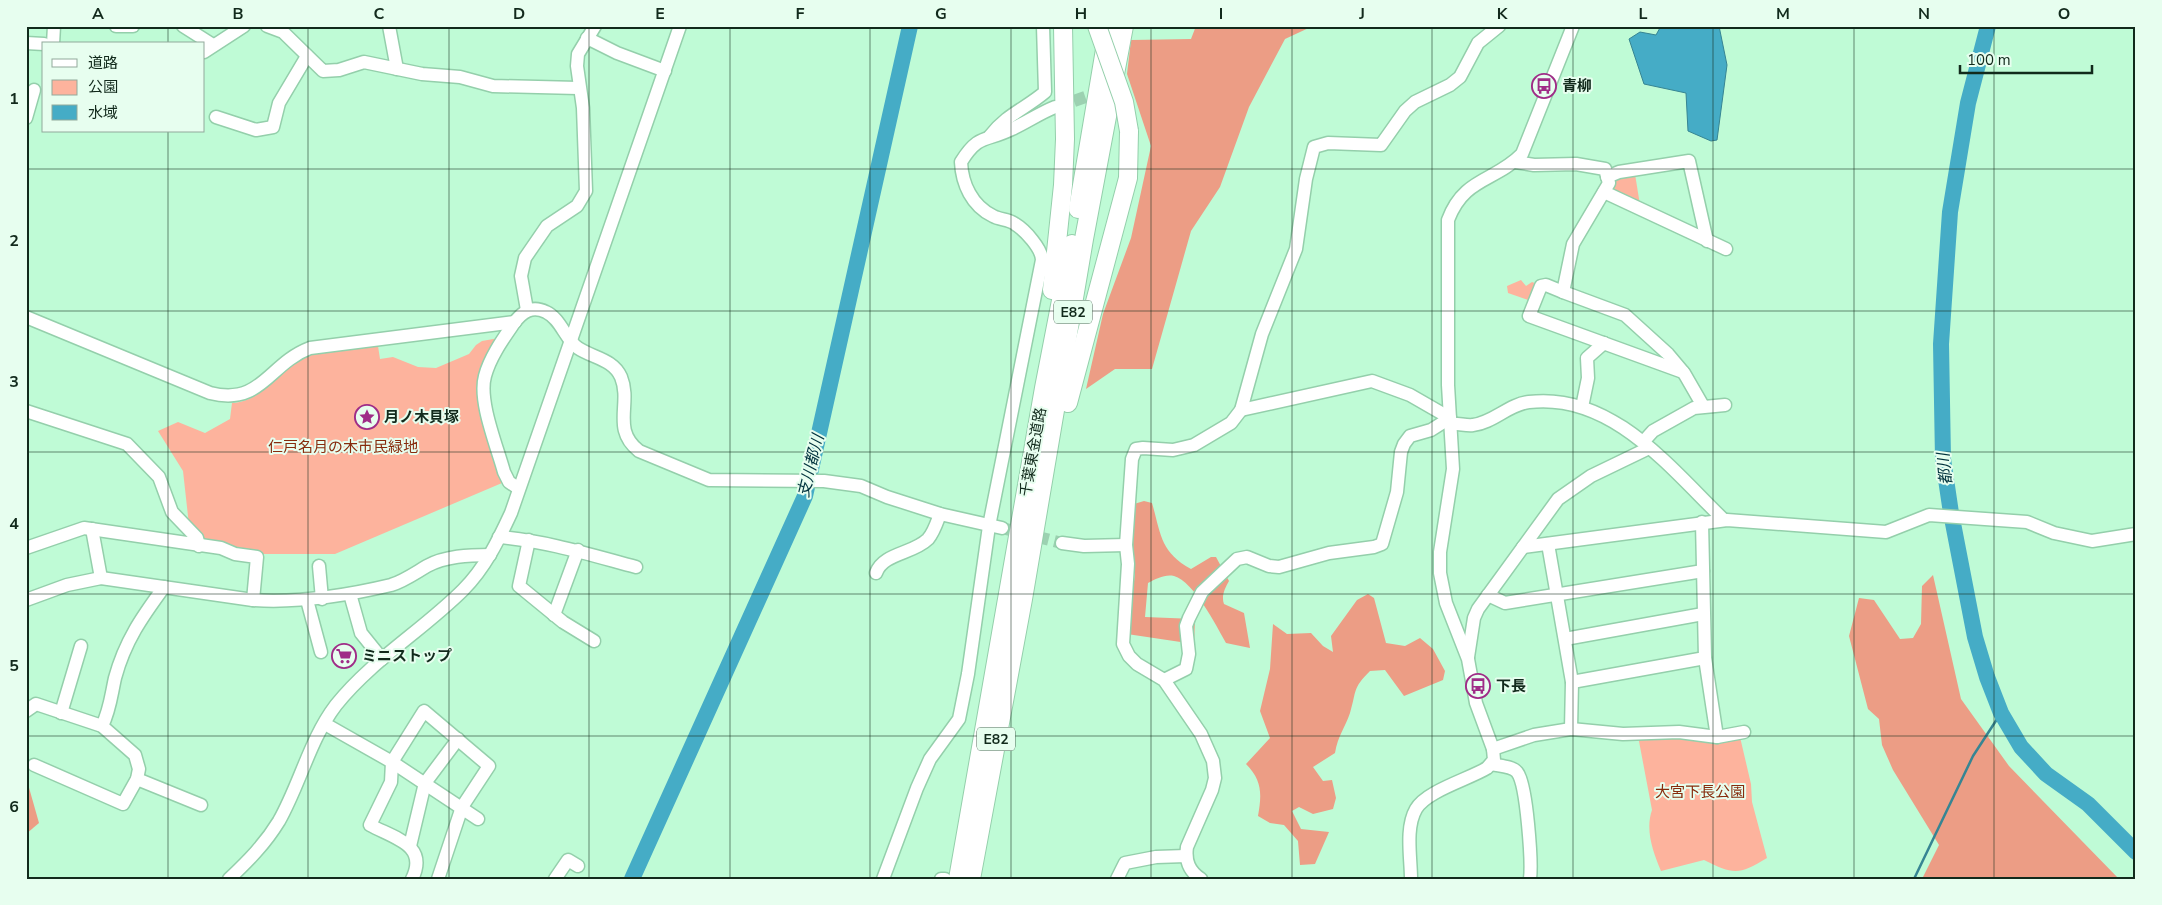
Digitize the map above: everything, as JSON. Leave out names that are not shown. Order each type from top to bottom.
[{"type":"highway","points":[[1044,388],[1046,342],[1064,185],[1063,26]]},
{"type":"highway","name":"E82","points":[[1023,599],[1040,546],[1064,422],[1081,349],[1128,178],[1129,131],[1124,102],[1097,26]]},
{"type":"highway","name":"千葉東金道路","points":[[958,879],[1044,388],[1074,233],[1109,26]]},
{"type":"highway","name":"E82","points":[[971,879],[1023,599],[1084,239],[1124,26]]},
{"type":"street","points":[[53,42],[54,26]]},
{"type":"street","points":[[116,26],[133,26]]},
{"type":"street","points":[[209,49],[244,26]]},
{"type":"street","points":[[267,26],[283,32],[323,72],[339,70],[364,62],[422,74],[460,77],[493,86],[578,88]]},
{"type":"street","points":[[389,26],[397,69]]},
{"type":"street","points":[[527,310],[521,276],[525,258],[547,226],[577,206],[586,191],[583,108],[578,88],[578,54],[595,26]]},
{"type":"street","points":[[229,879],[262,847],[279,820],[325,724],[338,704],[382,659],[463,590],[490,556],[518,488],[680,26]]},
{"type":"street","points":[[990,136],[1009,115],[1033,102],[1045,92],[1043,26]]},
{"type":"street","points":[[1201,879],[1192,871],[1186,856],[1215,778],[1208,746],[1164,680],[1137,664],[1128,656],[1123,644],[1128,564],[1126,544],[1132,459],[1136,449],[1173,450],[1194,445],[1231,423],[1241,410],[1262,334],[1296,248],[1306,179],[1314,148],[1328,143],[1381,145],[1405,111],[1415,102],[1450,85],[1460,77],[1478,43],[1499,26]]},
{"type":"street","points":[[1411,879],[1411,826],[1420,803],[1491,764],[1494,755],[1476,703],[1468,659],[1446,603],[1440,573],[1440,552],[1451,488],[1447,343],[1448,220],[1457,201],[1465,191],[1514,162],[1528,144],[1573,26]]},
{"type":"street","points":[[186,27],[202,42]]},
{"type":"street","points":[[587,38],[617,53],[664,71]]},
{"type":"street","points":[[26,43],[42,44]]},
{"type":"street","points":[[216,117],[256,130],[273,127],[279,103],[307,56]]},
{"type":"street","points":[[26,118],[35,90]]},
{"type":"street","points":[[883,879],[923,773],[930,759],[959,719],[968,674],[989,526],[1042,260],[1040,251],[1016,224],[987,212],[970,196],[964,184],[961,162],[974,144],[1014,128],[1034,116],[1055,107]]},
{"type":"street","points":[[1607,177],[1619,172],[1689,161],[1706,242]]},
{"type":"street","points":[[1514,162],[1534,165],[1576,164],[1605,169],[1609,183],[1572,244],[1563,292]]},
{"type":"street","points":[[1604,192],[1706,242],[1726,249]]},
{"type":"street","points":[[1684,373],[1529,316],[1541,286],[1546,285],[1625,315],[1668,354],[1684,373],[1703,406]]},
{"type":"street","points":[[518,488],[509,482],[504,472],[484,392],[485,376],[490,362],[515,322],[527,310],[536,308],[553,317],[578,348],[613,366],[624,386],[625,435],[639,451],[709,480],[824,481],[861,486],[887,497],[940,514],[1002,528]]},
{"type":"street","points":[[26,317],[210,393],[234,396],[250,392],[258,387],[287,359],[310,348],[515,322]]},
{"type":"street","points":[[1582,407],[1588,378],[1587,358],[1604,343]]},
{"type":"street","points":[[1241,410],[1372,381],[1410,395],[1450,421],[1473,425],[1527,402],[1568,403],[1604,417],[1646,445],[1724,520]]},
{"type":"street","points":[[1468,659],[1474,618],[1548,510],[1567,491],[1646,445],[1653,432],[1694,408],[1725,405]]},
{"type":"street","points":[[26,411],[127,444],[159,477],[172,512],[197,538],[199,546]]},
{"type":"street","points":[[1164,680],[1186,669],[1189,654],[1186,626],[1189,618],[1202,592],[1236,559],[1246,557],[1269,566],[1279,567],[1329,553],[1382,544],[1397,492],[1401,452],[1404,444],[1410,436],[1431,430],[1450,421]]},
{"type":"street","points":[[876,573],[882,562],[906,553],[928,539],[940,514]]},
{"type":"street","points":[[1524,547],[1724,520],[1886,532],[1929,515],[2027,522],[2054,533],[2092,541],[2136,534]]},
{"type":"street","points":[[1702,522],[1705,658],[1716,736]]},
{"type":"street","points":[[26,548],[84,528],[221,548],[235,554],[257,557],[253,600]]},
{"type":"street","points":[[92,529],[101,578]]},
{"type":"street","points":[[499,537],[529,540],[578,550],[636,567]]},
{"type":"street","points":[[529,540],[519,586],[554,615],[594,641]]},
{"type":"street","points":[[1062,543],[1084,546],[1126,544]]},
{"type":"street","points":[[1548,544],[1572,682],[1571,729]]},
{"type":"street","points":[[554,615],[578,550]]},
{"type":"street","points":[[26,600],[67,585],[101,578],[253,600],[322,599],[401,582],[429,565],[467,554],[490,556]]},
{"type":"street","points":[[319,566],[322,599]]},
{"type":"street","points":[[1488,595],[1505,603],[1703,571]]},
{"type":"street","points":[[102,726],[109,712],[115,678],[133,629],[164,587]]},
{"type":"street","points":[[350,594],[362,633],[382,659]]},
{"type":"street","points":[[307,600],[321,652]]},
{"type":"street","points":[[1565,639],[1703,614]]},
{"type":"street","points":[[61,712],[81,646]]},
{"type":"street","points":[[1572,682],[1705,658]]},
{"type":"street","points":[[26,711],[36,704],[102,726],[135,755],[139,769],[138,779],[123,804],[34,765]]},
{"type":"street","points":[[412,879],[417,869],[417,858],[410,846],[370,825],[391,782],[392,762],[424,711],[489,766],[462,807],[438,879]]},
{"type":"street","points":[[325,724],[392,762],[478,819]]},
{"type":"street","points":[[1493,750],[1534,735],[1571,729],[1623,734],[1679,732],[1716,736],[1744,732]]},
{"type":"street","points":[[410,846],[425,783],[458,739]]},
{"type":"street","points":[[1491,764],[1517,772],[1523,786],[1532,861],[1530,879]]},
{"type":"street","points":[[138,779],[200,805]]},
{"type":"street","points":[[1117,879],[1125,863],[1156,857],[1186,856]]},
{"type":"street","points":[[556,879],[568,860],[578,866]]},
{"type":"green space","points":[[1635,174],[1640,205],[1612,192],[1610,185],[1614,180]]},
{"type":"green space","points":[[1521,280],[1526,286],[1532,282],[1537,284],[1531,301],[1508,293],[1507,286]]},
{"type":"green space","name":"仁戸名月の木市民緑地","points":[[499,338],[484,365],[502,483],[335,554],[263,554],[205,541],[189,525],[183,471],[158,431],[178,422],[205,433],[230,419],[232,403],[253,397],[295,361],[314,353],[378,346],[380,359],[393,357],[418,367],[436,368],[469,354],[482,341]]},
{"type":"green space","name":"大宮下長公園","points":[[1638,736],[1740,737],[1751,784],[1752,802],[1767,858],[1750,868],[1736,871],[1704,860],[1661,871],[1651,841],[1649,825],[1652,810]]},
{"type":"shaded area","points":[[1196,26],[1313,26],[1285,39],[1249,107],[1220,187],[1191,231],[1152,369],[1115,369],[1086,389],[1103,314],[1131,238],[1151,146],[1127,74],[1131,40],[1191,39]]},
{"type":"shaded area","points":[[1144,501],[1152,503],[1163,541],[1167,549],[1181,563],[1191,569],[1211,557],[1216,557],[1229,581],[1223,595],[1224,604],[1244,613],[1250,648],[1226,643],[1197,595],[1182,580],[1174,576],[1161,577],[1148,583],[1145,617],[1195,619],[1194,644],[1127,634],[1135,574],[1130,546],[1134,504]]},
{"type":"shaded area","points":[[1933,575],[1961,699],[2009,766],[2119,879],[1922,879],[1939,845],[1893,770],[1882,745],[1879,719],[1868,709],[1849,636],[1859,598],[1874,600],[1900,639],[1913,638],[1921,624],[1922,586]]},
{"type":"shaded area","points":[[1368,594],[1374,598],[1386,643],[1405,646],[1420,638],[1433,649],[1445,671],[1443,680],[1404,696],[1385,670],[1370,671],[1360,682],[1335,753],[1313,767],[1323,781],[1332,780],[1336,798],[1333,809],[1313,814],[1299,807],[1292,811],[1301,829],[1329,832],[1315,864],[1300,865],[1298,841],[1284,825],[1270,823],[1258,816],[1260,788],[1255,776],[1246,764],[1270,738],[1260,711],[1270,669],[1273,624],[1287,634],[1311,633],[1323,646],[1333,652],[1331,636],[1357,600]]},
{"type":"shaded area","points":[[26,777],[39,823],[26,834]]},
{"type":"water","points":[[1661,26],[1719,26],[1727,65],[1717,140],[1711,141],[1688,131],[1686,93],[1644,84],[1629,39],[1640,32],[1656,35]]},
{"type":"waterway","name":"支川都川","points":[[632,879],[805,496],[910,26]]},
{"type":"waterway","name":"都川","points":[[1988,26],[1968,103],[1950,212],[1941,344],[1943,459],[1951,513],[1975,637],[1987,677],[2001,713],[2021,747],[2046,774],[2088,804],[2136,852]]},
{"type":"waterway","points":[[1914,879],[1973,756],[2001,713]]},
{"type":"tunnel","points":[[1057,107],[1105,90]]},
{"type":"tunnel","points":[[1002,528],[1062,543]]},
{"type":"place","name":"青柳","points":[[1544,86]]},
{"type":"place","name":"月ノ木貝塚","points":[[367,417]]},
{"type":"place","name":"ミニストップ","points":[[344,656]]},
{"type":"place","name":"下長","points":[[1478,686]]}]
